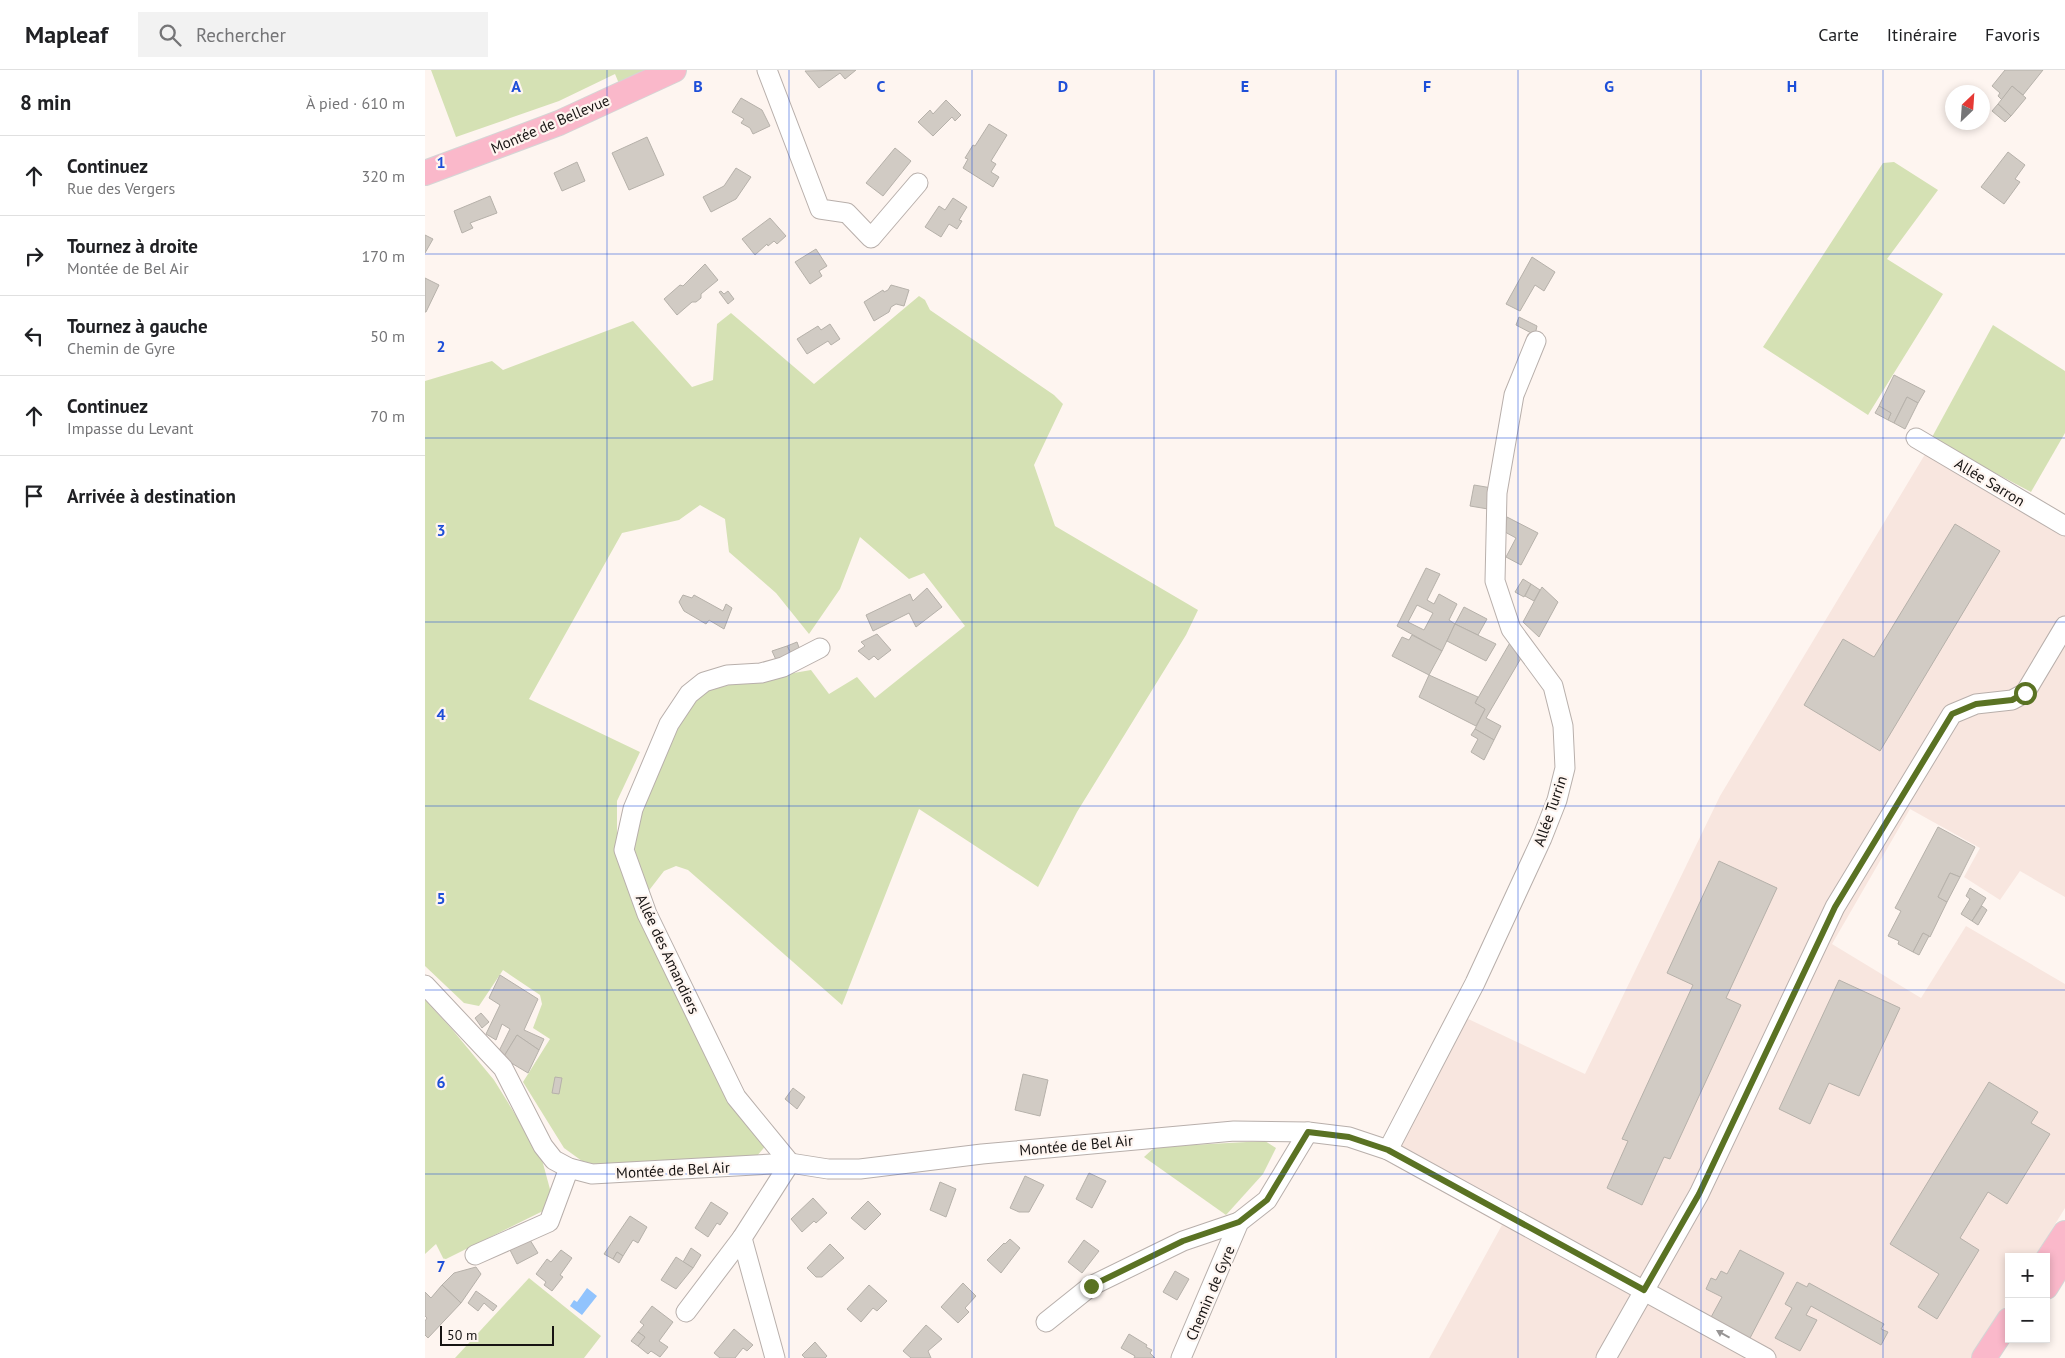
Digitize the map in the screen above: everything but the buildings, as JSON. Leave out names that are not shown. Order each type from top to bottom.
[{"type":"main road","name":"Montée de Bellevue","points":[[425,173],[559,122],[674,70]]},
{"type":"main road","points":[[2050,1256],[2065,1233]]},
{"type":"main road","points":[[2050,1280],[2065,1256]]},
{"type":"main road","points":[[1984,1358],[2005,1326]]},
{"type":"main road","points":[[2002,1358],[2011,1343]]},
{"type":"street","points":[[767,70],[819,210],[847,214],[871,238],[919,183]]},
{"type":"street","name":"Allée Turrin","points":[[1388,1150],[1475,983],[1542,838],[1557,800],[1565,768],[1563,726],[1553,686],[1511,629],[1495,581],[1497,493],[1506,440],[1514,395],[1536,341]]},
{"type":"street","name":"Allée Sarron","points":[[1916,438],[2065,526]]},
{"type":"street","points":[[1606,1358],[1699,1194],[1835,907],[1952,714],[1976,704],[2012,700],[2025,693],[2065,626]]},
{"type":"street","name":"Allée des Amandiers","points":[[790,1164],[736,1097],[647,914],[624,850],[633,810],[669,724],[689,694],[704,682],[727,675],[761,673],[783,667],[820,648]]},
{"type":"street","name":"Montée de Bel Air","points":[[425,985],[503,1068],[543,1146],[554,1160],[569,1168],[592,1174],[790,1164],[828,1168],[861,1168],[982,1154],[1234,1131],[1308,1132],[1349,1137],[1388,1150],[1766,1358]]},
{"type":"street","name":"Chemin de Gyre","points":[[1181,1358],[1239,1222],[1267,1200],[1308,1132]]},
{"type":"street","points":[[686,1312],[742,1238],[790,1164]]},
{"type":"street","points":[[475,1255],[549,1222],[569,1168]]},
{"type":"street","points":[[1046,1322],[1091,1286],[1183,1241],[1239,1222]]},
{"type":"street","points":[[742,1238],[775,1358]]},
{"type":"shaded area","points":[[1927,451],[2065,536],[2065,897],[2020,871],[2000,900],[1964,877],[1980,848],[1910,809],[1832,944],[1921,998],[1966,926],[2065,984],[2065,1208],[2037,1253],[2005,1253],[2005,1306],[1973,1358],[1429,1358],[1502,1225],[1392,1164],[1404,1134],[1464,1017],[1585,1074],[1720,796]]},
{"type":"green space","points":[[431,70],[652,70],[620,86],[615,74],[559,101],[456,137]]},
{"type":"green space","points":[[1894,162],[1938,190],[1887,259],[1943,294],[1868,415],[1763,347],[1883,163]]},
{"type":"green space","points":[[919,296],[925,300],[930,310],[1054,395],[1063,404],[1034,465],[1055,526],[1198,610],[1186,635],[1077,812],[1038,887],[919,809],[842,1005],[688,870],[676,866],[664,871],[647,893],[633,852],[634,833],[671,738],[688,709],[706,691],[737,683],[811,670],[829,694],[857,677],[875,698],[965,626],[924,573],[909,579],[860,537],[840,589],[809,634],[776,593],[729,552],[725,519],[700,505],[679,520],[622,533],[529,699],[640,752],[617,801],[617,858],[769,1142],[756,1157],[610,1168],[582,1161],[564,1148],[523,1082],[550,1039],[533,1028],[542,1004],[540,995],[503,970],[479,1006],[464,1003],[425,966],[425,381],[492,361],[503,370],[633,321],[692,387],[713,380],[717,324],[731,313],[814,384]]},
{"type":"green space","points":[[1993,325],[2065,371],[2065,433],[2031,492],[1931,439]]},
{"type":"green space","points":[[425,1000],[494,1080],[541,1156],[551,1193],[543,1211],[444,1260],[436,1244],[425,1254]]},
{"type":"green space","points":[[1265,1141],[1276,1148],[1263,1174],[1226,1215],[1144,1157],[1155,1147]]},
{"type":"green space","points":[[529,1278],[601,1336],[584,1358],[455,1358]]},
{"type":"water","points":[[587,1288],[597,1296],[582,1315],[570,1306],[574,1300],[577,1302]]},
{"type":"route","points":[[1091,1286],[1183,1241],[1239,1222],[1267,1200],[1308,1132],[1349,1137],[1388,1150],[1644,1290],[1699,1194],[1835,907],[1952,714],[1976,704],[2012,700],[2025,693]]}]
